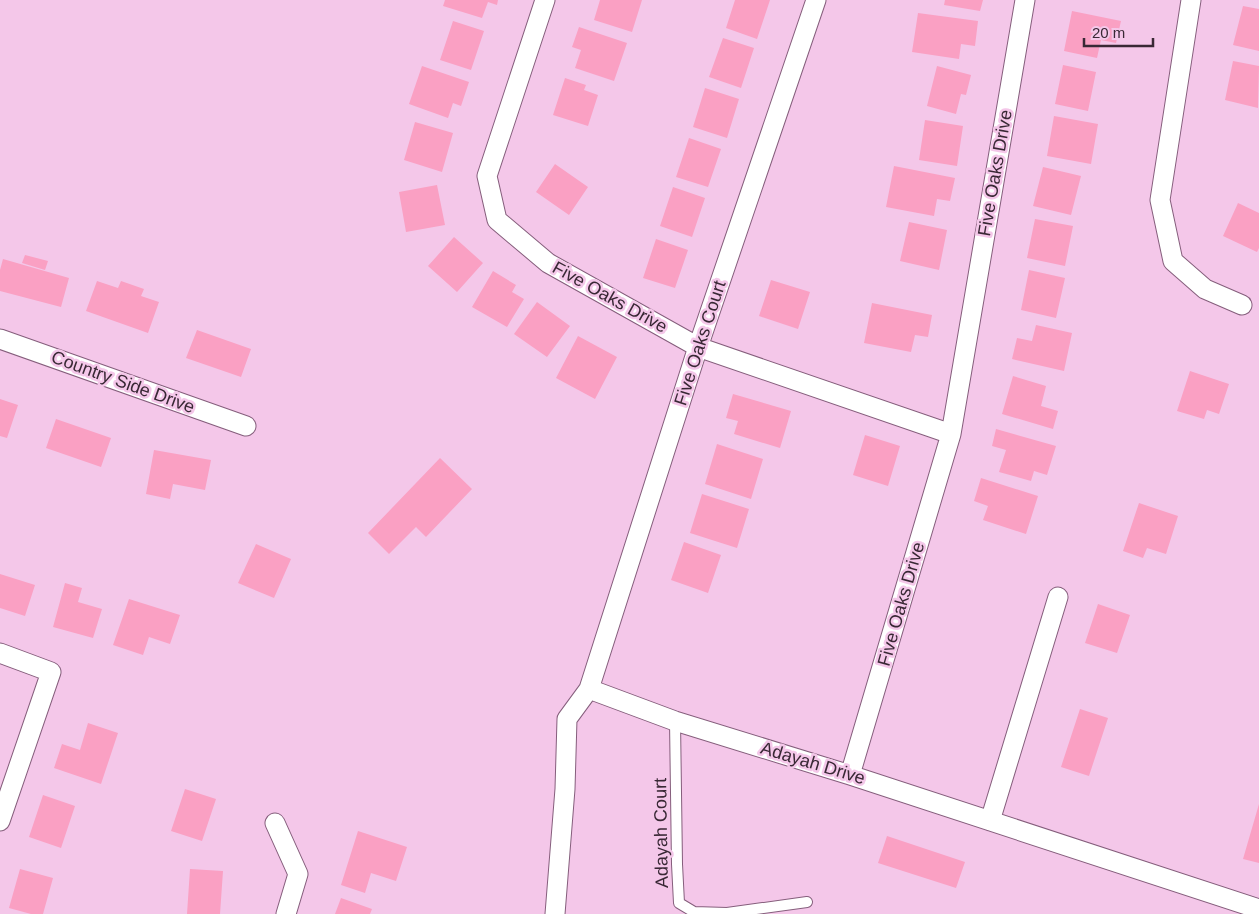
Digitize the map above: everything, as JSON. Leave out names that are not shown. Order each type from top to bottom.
[{"type":"street","name":"Five Oaks Drive","points":[[544,0],[486,176],[496,220],[548,263],[698,346],[951,434]]},
{"type":"street","name":"Five Oaks Court","points":[[589,689],[698,346],[816,0]]},
{"type":"street","name":"Five Oaks Drive","points":[[850,775],[951,434],[1025,0]]},
{"type":"street","points":[[1187,1],[1160,200],[1173,261],[1205,289],[1242,305]]},
{"type":"street","name":"Country Side Drive","points":[[0,339],[246,426]]},
{"type":"street","points":[[990,821],[1058,597]]},
{"type":"street","points":[[0,653],[51,672],[0,821]]},
{"type":"street","points":[[556,914],[565,790],[567,719],[589,689]]},
{"type":"street","name":"Adayah Drive","points":[[589,689],[675,721],[850,775],[1259,909]]},
{"type":"street","points":[[275,823],[298,874],[286,914]]},
{"type":"lane","name":"Adayah Court","points":[[675,721],[679,903],[694,912],[727,913],[807,902]]},
{"type":"building","points":[[445,0],[498,0],[497,5],[488,2],[482,18],[443,6]]},
{"type":"building","points":[[600,0],[642,0],[632,32],[594,20]]},
{"type":"building","points":[[735,0],[770,0],[757,39],[726,28]]},
{"type":"building","points":[[945,0],[983,0],[980,11],[944,5]]},
{"type":"building","points":[[1243,6],[1259,9],[1259,51],[1233,45]]},
{"type":"building","points":[[1072,11],[1121,21],[1116,43],[1101,40],[1097,58],[1064,51]]},
{"type":"building","points":[[918,13],[978,21],[975,46],[961,44],[959,59],[912,52]]},
{"type":"building","points":[[453,21],[484,31],[471,70],[440,60]]},
{"type":"building","points":[[579,27],[627,43],[614,81],[575,68],[581,50],[572,47]]},
{"type":"building","points":[[723,38],[754,48],[741,88],[709,77]]},
{"type":"building","points":[[1233,61],[1259,66],[1258,108],[1225,100]]},
{"type":"building","points":[[1063,65],[1096,72],[1088,111],[1055,104]]},
{"type":"building","points":[[422,66],[469,82],[461,106],[453,103],[448,118],[409,104]]},
{"type":"building","points":[[937,66],[971,75],[966,95],[961,94],[956,114],[927,106]]},
{"type":"building","points":[[565,78],[586,85],[584,90],[598,95],[588,126],[553,115]]},
{"type":"building","points":[[705,88],[739,99],[727,138],[693,127]]},
{"type":"building","points":[[1054,116],[1098,124],[1091,164],[1047,156]]},
{"type":"building","points":[[925,120],[963,126],[957,166],[919,160]]},
{"type":"building","points":[[415,122],[453,133],[442,172],[404,160]]},
{"type":"building","points":[[689,138],[721,149],[708,187],[676,177]]},
{"type":"building","points":[[555,164],[588,187],[569,215],[536,192]]},
{"type":"building","points":[[894,166],[955,178],[950,201],[937,199],[934,216],[886,207]]},
{"type":"building","points":[[1043,167],[1081,176],[1071,215],[1033,206]]},
{"type":"building","points":[[437,185],[445,225],[406,232],[399,192]]},
{"type":"building","points":[[673,187],[705,198],[692,237],[660,226]]},
{"type":"building","points":[[1238,203],[1259,213],[1259,248],[1257,252],[1223,236]]},
{"type":"building","points":[[1035,219],[1073,226],[1065,266],[1027,258]]},
{"type":"building","points":[[909,222],[947,230],[939,270],[900,261]]},
{"type":"building","points":[[454,237],[483,263],[457,292],[428,266]]},
{"type":"building","points":[[656,239],[688,250],[675,288],[643,278]]},
{"type":"building","points":[[25,255],[48,261],[45,270],[22,263]]},
{"type":"building","points":[[3,259],[69,278],[61,307],[0,291],[0,270]]},
{"type":"building","points":[[1029,270],[1065,278],[1056,318],[1021,310]]},
{"type":"building","points":[[493,271],[516,285],[512,292],[524,299],[507,327],[472,307]]},
{"type":"building","points":[[771,280],[810,292],[798,329],[759,316]]},
{"type":"building","points":[[97,281],[118,288],[121,281],[144,289],[141,296],[159,302],[148,333],[86,311]]},
{"type":"building","points":[[537,302],[570,326],[547,357],[514,334]]},
{"type":"building","points":[[872,303],[932,315],[928,337],[915,335],[911,352],[864,343]]},
{"type":"building","points":[[1036,325],[1072,333],[1064,371],[1012,359],[1017,338],[1032,341]]},
{"type":"building","points":[[197,330],[251,349],[241,377],[186,358]]},
{"type":"building","points":[[578,336],[617,357],[595,399],[556,378]]},
{"type":"building","points":[[1190,371],[1229,384],[1219,414],[1207,410],[1204,419],[1177,411]]},
{"type":"building","points":[[1013,376],[1046,386],[1041,406],[1058,411],[1053,429],[1002,414]]},
{"type":"building","points":[[733,394],[791,411],[780,448],[734,434],[738,421],[726,418]]},
{"type":"building","points":[[0,399],[18,405],[7,438],[0,436]]},
{"type":"building","points":[[56,419],[111,438],[101,467],[46,448]]},
{"type":"building","points":[[996,429],[1056,446],[1047,475],[1034,471],[1031,481],[999,472],[1006,450],[992,446]]},
{"type":"building","points":[[865,435],[900,446],[888,486],[853,475]]},
{"type":"building","points":[[717,444],[763,459],[751,499],[705,484]]},
{"type":"building","points":[[154,450],[211,460],[205,490],[173,484],[170,499],[146,494]]},
{"type":"building","points":[[440,458],[472,489],[426,537],[416,527],[389,554],[368,533]]},
{"type":"building","points":[[981,478],[1038,496],[1026,534],[983,520],[988,506],[974,501]]},
{"type":"building","points":[[702,494],[749,509],[737,548],[690,533]]},
{"type":"building","points":[[1139,503],[1178,516],[1166,554],[1147,548],[1143,558],[1123,551]]},
{"type":"building","points":[[684,542],[721,555],[708,593],[671,580]]},
{"type":"building","points":[[256,544],[291,559],[274,598],[238,583]]},
{"type":"building","points":[[0,574],[35,585],[25,616],[0,608]]},
{"type":"building","points":[[65,583],[82,588],[78,602],[102,609],[93,638],[53,627]]},
{"type":"building","points":[[129,599],[180,615],[170,644],[149,637],[143,655],[113,645]]},
{"type":"building","points":[[1098,604],[1130,615],[1117,653],[1085,643]]},
{"type":"building","points":[[1080,709],[1108,718],[1089,776],[1061,767]]},
{"type":"building","points":[[88,723],[118,733],[101,784],[54,768],[62,744],[80,750]]},
{"type":"building","points":[[185,789],[216,799],[202,841],[171,831]]},
{"type":"building","points":[[43,795],[75,806],[61,848],[29,837]]},
{"type":"building","points":[[1259,804],[1259,863],[1243,859]]},
{"type":"building","points":[[358,831],[407,847],[396,881],[371,873],[365,893],[341,885]]},
{"type":"building","points":[[887,836],[965,862],[956,888],[878,863]]},
{"type":"building","points":[[20,869],[53,878],[43,914],[31,914],[9,908]]},
{"type":"building","points":[[190,869],[223,871],[220,914],[187,914]]},
{"type":"building","points":[[341,898],[372,909],[370,914],[335,914]]}]
